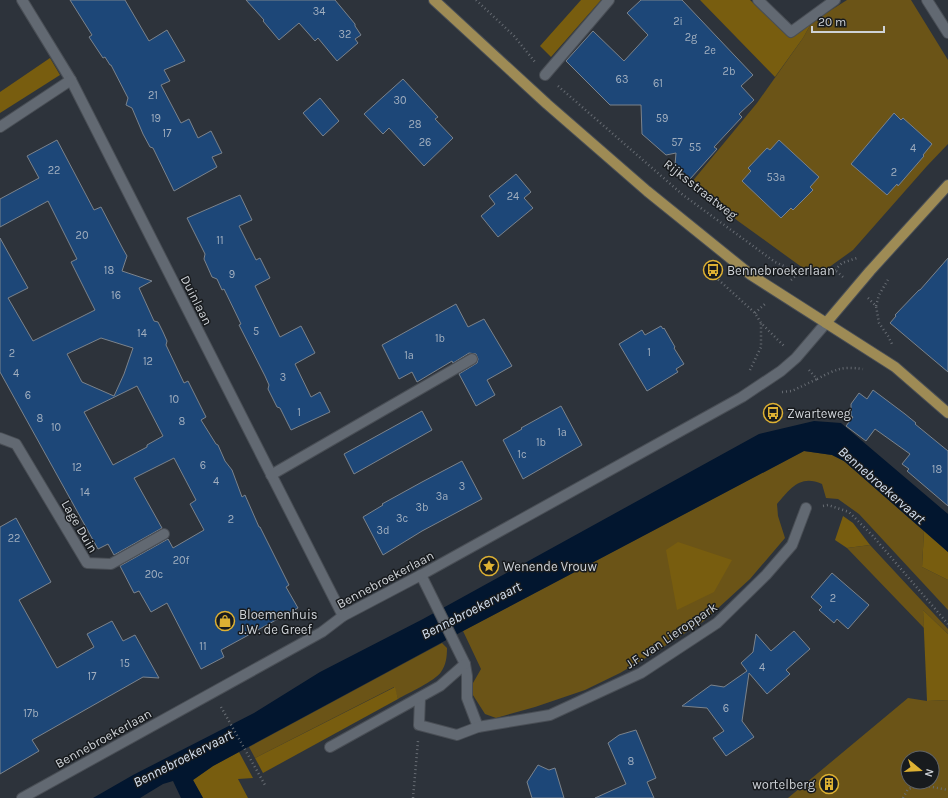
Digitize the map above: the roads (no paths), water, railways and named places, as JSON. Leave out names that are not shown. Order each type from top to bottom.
[{"type":"main road","points":[[434,0],[547,104],[647,191],[751,275],[895,367],[948,413]]},
{"type":"main road","points":[[826,323],[856,287],[948,185]]},
{"type":"street","name":"Duinlaan","points":[[22,0],[71,80],[343,616]]},
{"type":"street","points":[[545,75],[609,0]]},
{"type":"street","points":[[758,0],[791,32],[835,0]]},
{"type":"street","points":[[926,0],[948,33]]},
{"type":"street","points":[[0,128],[71,80]]},
{"type":"street","name":"Bennebroekerlaan","points":[[22,798],[322,632],[343,616],[421,575],[742,397],[781,371],[796,358],[826,323]]},
{"type":"street","points":[[271,475],[472,359]]},
{"type":"street","name":"Lage Duin","points":[[0,438],[16,444],[87,563],[111,564],[164,534]]},
{"type":"street","name":"J.F. van Lieroppark","points":[[420,698],[419,725],[457,735],[478,727],[550,715],[641,673],[717,623],[766,575],[792,545],[806,508]]},
{"type":"street","points":[[421,575],[465,664],[467,676],[467,698],[478,727]]},
{"type":"street","points":[[330,747],[440,686],[465,664]]},
{"type":"water","name":"Bennebroekervaart","points":[[814,421],[841,423],[948,514],[948,552],[844,461],[832,455],[804,451],[463,631],[213,766],[193,780],[203,798],[181,798],[173,781],[163,784],[140,798],[93,798],[133,775],[254,713],[320,672],[423,619],[759,434]]},
{"type":"place","name":"Bennebroekerlaan","points":[[713,270]]},
{"type":"place","name":"Zwarteweg","points":[[773,413]]},
{"type":"place","name":"Wenende Vrouw","points":[[489,566]]},
{"type":"place","name":"Bloemenhuis J.W. de Greef","points":[[225,621]]},
{"type":"place","name":"wortelberg","points":[[829,784]]}]
